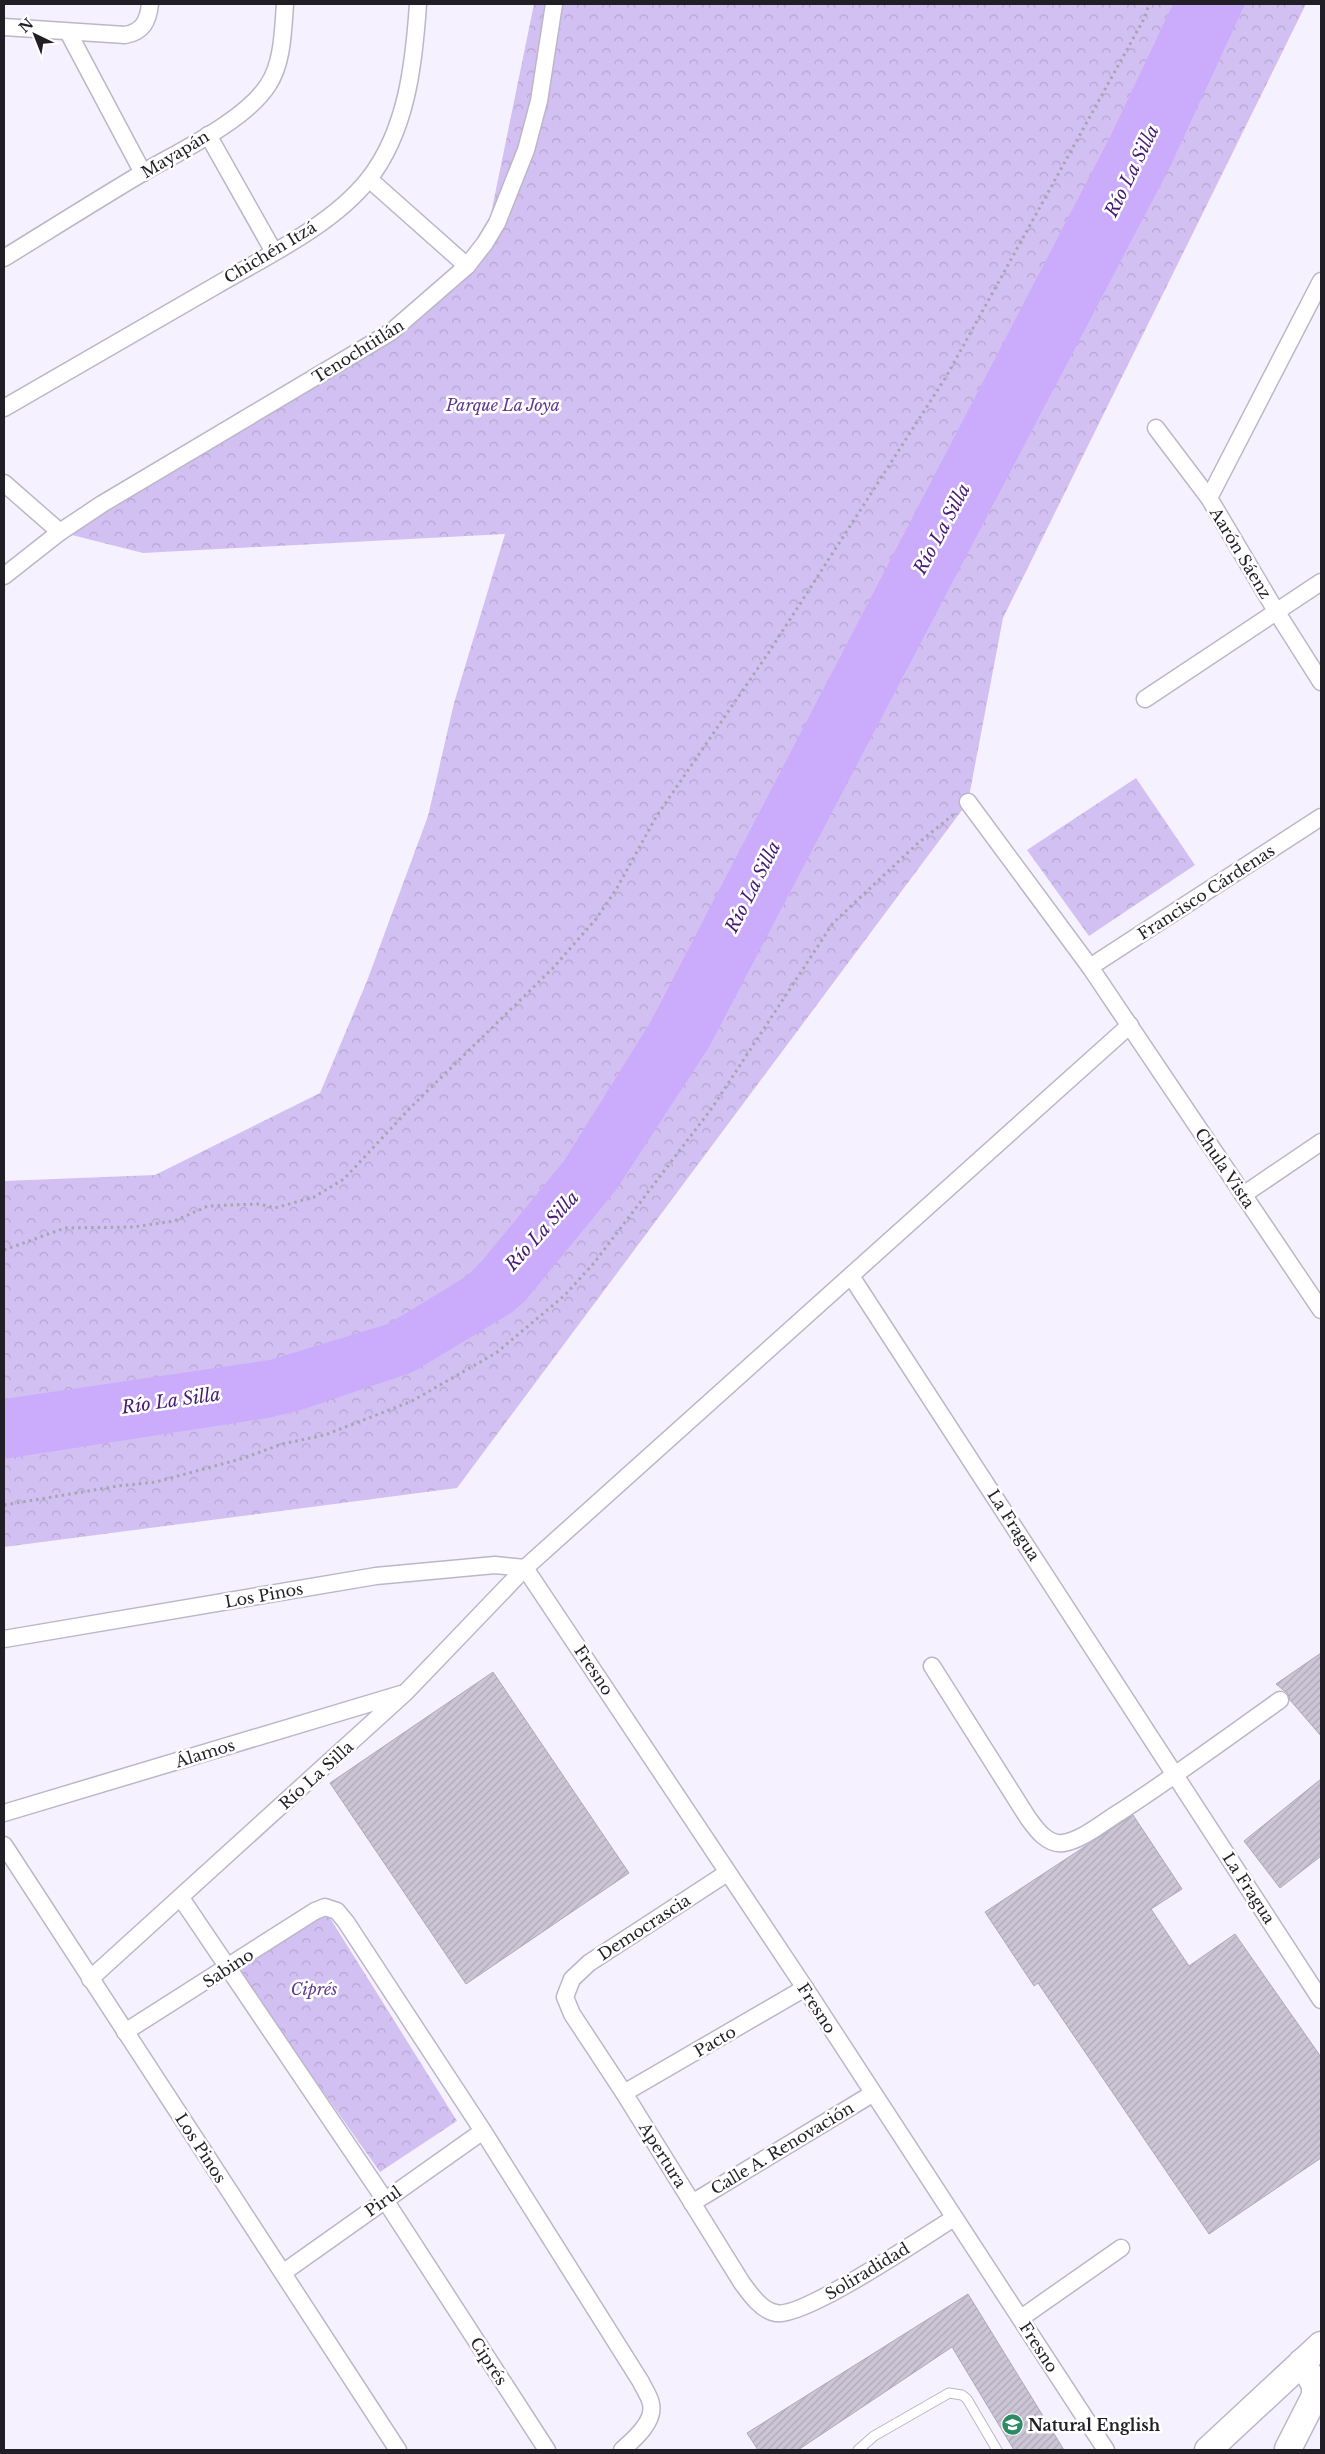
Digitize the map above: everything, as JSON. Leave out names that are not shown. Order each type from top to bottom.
[{"type":"main road","points":[[1208,2450],[1321,2345]]},
{"type":"main road","points":[[1288,2450],[1315,2396],[1313,2381],[1302,2362]]},
{"type":"main road","points":[[1288,2450],[1321,2420]]},
{"type":"street","points":[[4,27],[125,35],[136,32],[148,19],[150,4]]},
{"type":"street","name":"Mayapán","points":[[4,258],[208,135],[262,95],[270,83],[279,53],[285,4]]},
{"type":"street","name":"Chichén Itzá","points":[[4,408],[274,252],[319,223],[345,203],[369,179],[390,144],[409,88],[418,4]]},
{"type":"street","name":"Tenochtitlán","points":[[4,576],[60,532],[102,504],[391,332],[467,266],[486,243],[497,223],[526,150],[539,102],[554,4]]},
{"type":"street","points":[[68,32],[143,173]]},
{"type":"street","points":[[208,135],[274,252]]},
{"type":"street","points":[[369,179],[467,266]]},
{"type":"street","points":[[1209,498],[1321,281]]},
{"type":"street","name":"Aarón Sáenz","points":[[1156,428],[1209,498],[1276,611],[1321,682]]},
{"type":"street","points":[[4,483],[60,532]]},
{"type":"street","points":[[1145,699],[1321,582]]},
{"type":"street","points":[[968,802],[1130,1024]]},
{"type":"street","name":"Francisco Cárdenas","points":[[1090,967],[1321,817]]},
{"type":"street","name":"Chula Vista","points":[[1130,1024],[1321,1310]]},
{"type":"street","name":"Río La Silla","points":[[90,1979],[406,1692],[525,1568],[1130,1024]]},
{"type":"street","points":[[1243,1195],[1321,1142]]},
{"type":"street","name":"La Fragua","points":[[851,1276],[1321,2000]]},
{"type":"street","name":"Los Pinos","points":[[4,1639],[376,1576],[495,1565],[525,1568]]},
{"type":"street","name":"Fresno","points":[[525,1568],[805,1988],[872,2094],[1106,2450]]},
{"type":"street","points":[[932,1666],[1028,1818],[1045,1837],[1054,1843],[1063,1843],[1085,1834],[1176,1775],[1280,1700]]},
{"type":"street","name":"Álamos","points":[[4,1813],[406,1692]]},
{"type":"street","name":"Los Pinos","points":[[4,1846],[284,2272],[398,2450]]},
{"type":"street","name":"Democrascia","points":[[567,1987],[572,1979],[589,1963],[727,1873]]},
{"type":"street","name":"Ciprés","points":[[181,1898],[385,2200],[547,2450]]},
{"type":"street","name":"Sabino","points":[[126,2032],[316,1911],[331,1908],[346,1922],[483,2131]]},
{"type":"street","name":"Apertura","points":[[567,1987],[566,2004],[624,2093],[742,2283],[764,2306],[776,2313]]},
{"type":"street","name":"Pacto","points":[[624,2093],[805,1988]]},
{"type":"street","name":"Calle A. Renovación","points":[[692,2203],[872,2094]]},
{"type":"street","points":[[483,2131],[641,2382],[649,2400],[651,2412],[648,2422],[622,2450]]},
{"type":"street","name":"Pirul","points":[[284,2272],[483,2131]]},
{"type":"street","name":"Soliradidad","points":[[776,2313],[789,2313],[823,2297],[954,2218]]},
{"type":"street","points":[[1021,2318],[1121,2248]]},
{"type":"lane","points":[[858,2450],[874,2436],[949,2393],[962,2395],[967,2399],[997,2450]]},
{"type":"path","points":[[4,1250],[65,1228],[134,1227],[174,1221],[208,1206],[259,1204],[275,1208],[314,1197],[344,1179],[410,1108],[553,968],[596,919],[617,888],[656,816],[768,652],[946,377],[1145,17],[1149,4]]},
{"type":"path","points":[[4,1505],[118,1486],[156,1482],[244,1458],[282,1444],[325,1435],[412,1402],[496,1353],[564,1296],[594,1263],[712,1108],[834,923],[917,844],[968,802]]},
{"type":"green space","name":"Parque La Joya","points":[[534,4],[1306,4],[1003,618],[968,802],[457,1488],[4,1547],[4,1181],[155,1175],[320,1093],[367,981],[428,816],[454,703],[505,534],[143,553],[60,532],[361,351],[485,243]]},
{"type":"green space","points":[[1136,778],[1195,865],[1089,936],[1027,850]]},
{"type":"green space","name":"Ciprés","points":[[325,1910],[457,2121],[380,2172],[237,1970]]},
{"type":"water","points":[[1173,4],[1245,4],[1170,167],[709,1047],[616,1190],[525,1301],[511,1313],[413,1372],[301,1410],[268,1418],[4,1459],[4,1399],[270,1360],[388,1324],[467,1276],[481,1262],[564,1161],[650,1023],[1110,137]]},
{"type":"building","points":[[1321,1653],[1321,1736],[1290,1700],[1288,1694],[1276,1684]]},
{"type":"building","points":[[493,1672],[629,1873],[466,1984],[330,1783]]},
{"type":"building","points":[[1321,1779],[1321,1856],[1280,1888],[1244,1841]]},
{"type":"building","points":[[1133,1815],[1182,1889],[1151,1909],[1189,1966],[1235,1934],[1321,2057],[1321,2158],[1209,2234],[1038,1983],[1034,1986],[985,1912]]},
{"type":"building","points":[[968,2294],[1064,2450],[1014,2450],[952,2347],[798,2450],[758,2450],[747,2433]]},
{"type":"place","name":"Natural English","points":[[1012,2425]]}]
